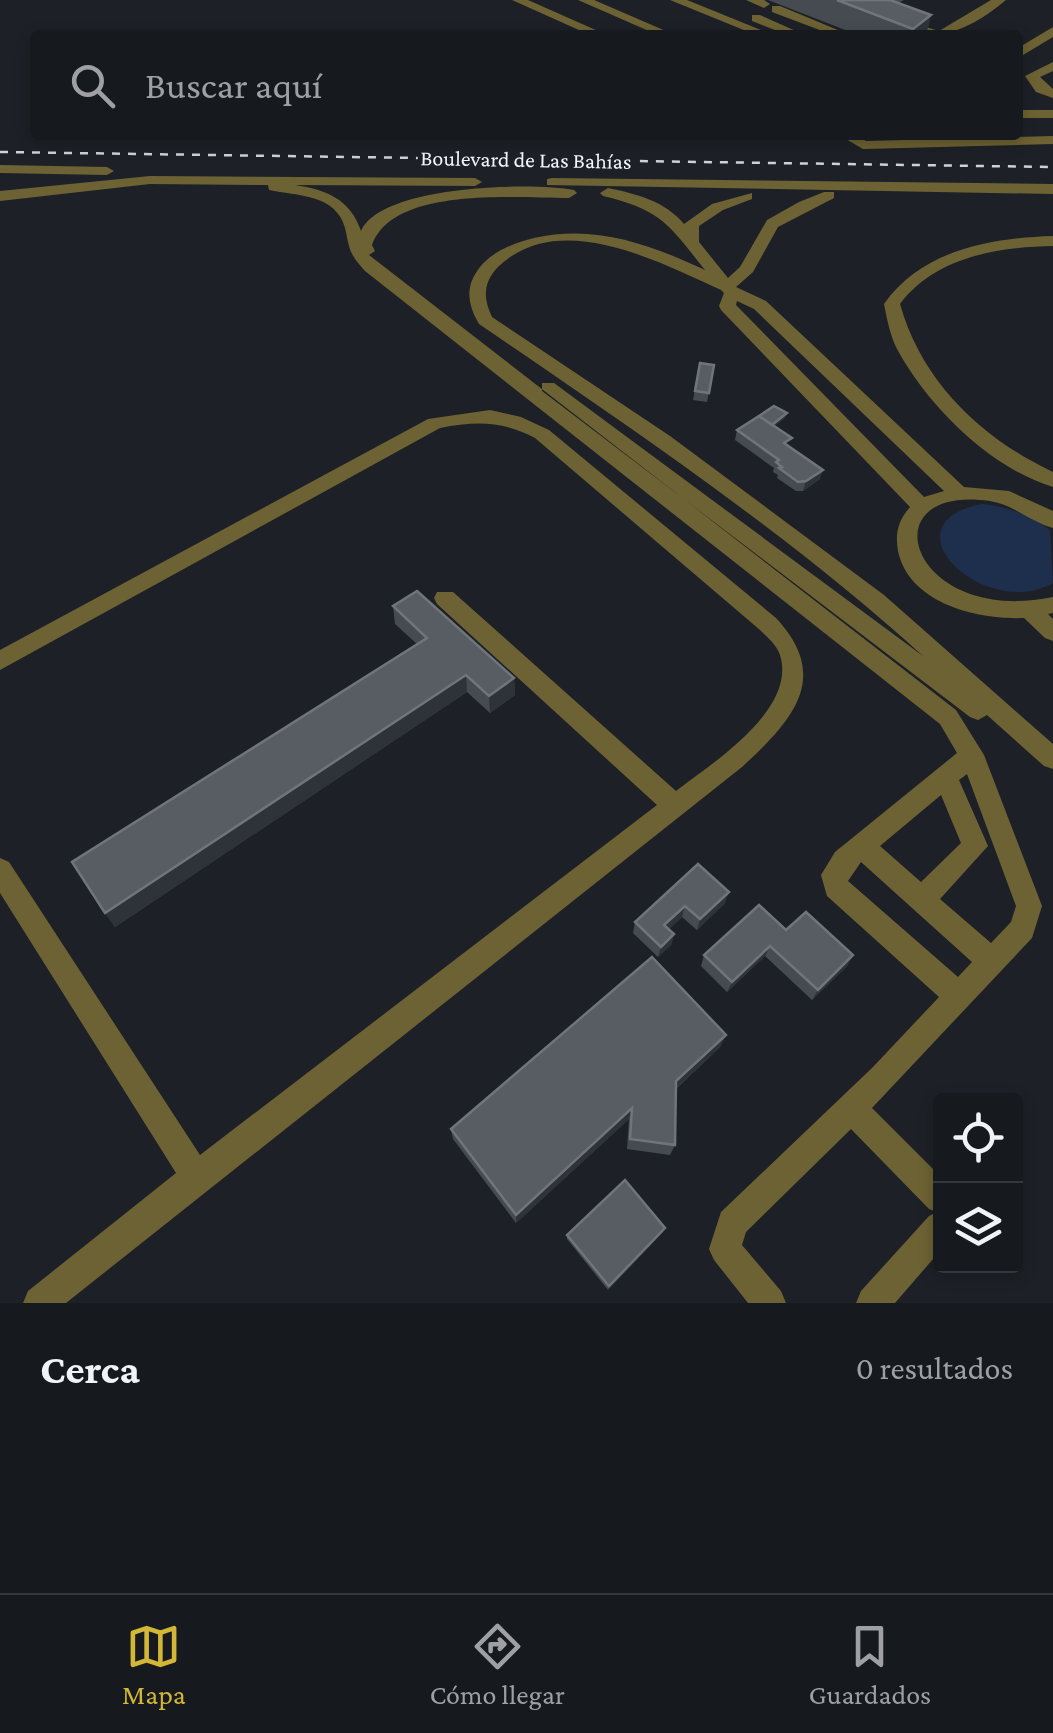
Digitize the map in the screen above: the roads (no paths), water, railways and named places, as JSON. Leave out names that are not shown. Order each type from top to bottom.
[{"type":"street","points":[[518,0],[588,30]]},
{"type":"street","points":[[584,0],[657,30]]},
{"type":"street","points":[[576,25],[631,0]]},
{"type":"street","points":[[676,0],[754,30]]},
{"type":"street","points":[[717,0],[787,30]]},
{"type":"street","points":[[949,30],[1000,0]]},
{"type":"street","points":[[764,5],[831,30]]},
{"type":"street","points":[[883,17],[924,30]]},
{"type":"street","points":[[1023,47],[1053,31]]},
{"type":"street","points":[[1023,48],[1050,49]]},
{"type":"street","points":[[1023,67],[1050,49]]},
{"type":"street","points":[[1053,66],[1032,76],[1041,90],[1053,94]]},
{"type":"street","points":[[1023,114],[1053,114]]},
{"type":"street","points":[[1023,124],[1053,123]]},
{"type":"street","points":[[854,140],[863,145],[1053,140]]},
{"type":"street","points":[[0,170],[241,178]]},
{"type":"street","name":"Boulevard de Las Bahías","points":[[0,197],[150,180],[241,178],[1053,189]]},
{"type":"street","points":[[472,182],[380,209],[362,222],[363,250],[948,717],[972,755],[1030,906],[1022,928],[959,996],[851,1108],[732,1222],[726,1248],[769,1303]]},
{"type":"street","name":"Boulevard de Las Bahías","points":[[0,197],[149,188],[274,188],[1053,198]]},
{"type":"street","points":[[274,188],[313,193],[333,201],[352,220],[363,250],[385,268],[1053,763]]},
{"type":"street","points":[[363,250],[366,230],[375,219],[412,203],[470,195],[569,192]]},
{"type":"street","points":[[608,193],[667,212],[729,290]]},
{"type":"street","points":[[830,195],[782,216],[768,229],[746,274],[729,290],[727,306],[921,506]]},
{"type":"street","points":[[691,244],[691,225],[700,216],[725,202],[747,196]]},
{"type":"street","points":[[957,492],[760,305],[631,242],[582,236],[549,238],[515,249],[492,264],[476,286],[475,302],[485,320],[663,441],[876,601],[1053,763]]},
{"type":"street","points":[[1053,241],[990,247],[947,262],[914,278],[892,304],[904,347],[942,396],[987,440],[1053,480]]},
{"type":"street","points":[[0,661],[435,423],[475,414],[516,418],[542,434],[768,624],[791,652],[794,676],[778,720],[675,806],[196,1176],[40,1303]]},
{"type":"street","points":[[1053,521],[1007,496],[957,492],[921,506],[909,521],[906,538],[912,558],[926,578],[948,594],[975,607],[1004,613],[1043,609],[1053,632]]},
{"type":"street","points":[[445,598],[675,806]]},
{"type":"street","points":[[959,996],[836,887],[834,875],[861,846],[972,755]]},
{"type":"street","points":[[922,900],[975,846],[946,777]]},
{"type":"street","points":[[861,846],[991,961]]},
{"type":"street","points":[[0,870],[196,1176]]},
{"type":"street","points":[[851,1108],[933,1191]]},
{"type":"street","points":[[873,1303],[933,1235]]},
{"type":"railway","points":[[0,152],[1053,167]]}]
